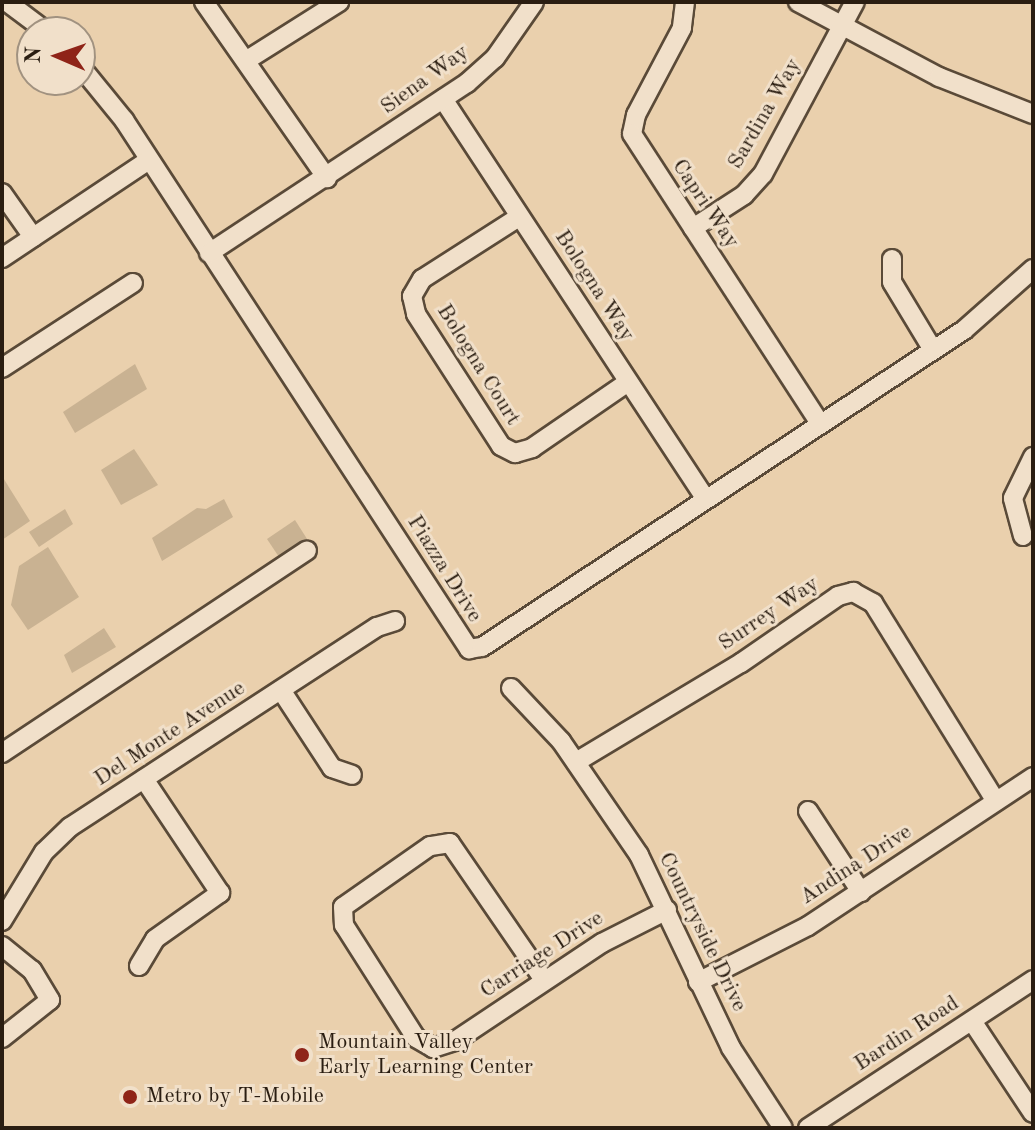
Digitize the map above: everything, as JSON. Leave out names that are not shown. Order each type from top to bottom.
[{"type":"street","points":[[7,2],[26,16]]},
{"type":"street","points":[[204,2],[327,178]]},
{"type":"street","points":[[247,60],[339,2]]},
{"type":"street","name":"Siena Way","points":[[209,253],[443,99],[495,58],[534,2]]},
{"type":"street","name":"Capri Way","points":[[685,2],[682,28],[636,115],[632,134],[819,422]]},
{"type":"street","points":[[798,2],[968,90],[1033,114]]},
{"type":"street","name":"Sardina Way","points":[[693,228],[744,195],[763,174],[855,2]]},
{"type":"street","name":"Piazza Drive","points":[[96,88],[149,160],[469,649],[482,647],[819,422],[933,350],[991,310],[1033,269]]},
{"type":"street","name":"Bologna Way","points":[[443,99],[705,498]]},
{"type":"street","points":[[2,258],[149,160]]},
{"type":"street","points":[[2,193],[33,237]]},
{"type":"street","name":"Bologna Court","points":[[519,217],[422,279],[412,296],[416,314],[501,446],[515,453],[532,448],[628,382]]},
{"type":"street","points":[[892,259],[892,282],[933,350]]},
{"type":"street","points":[[2,368],[133,283]]},
{"type":"street","points":[[1023,536],[1013,498],[1033,457]]},
{"type":"street","points":[[2,753],[307,550]]},
{"type":"street","name":"Surrey Way","points":[[576,762],[741,663],[838,596],[853,592],[873,603],[996,801]]},
{"type":"street","name":"Del Monte Avenue","points":[[2,921],[8,896],[56,838],[377,627],[395,621]]},
{"type":"street","name":"Countryside Drive","points":[[511,688],[576,762],[639,855],[731,1048],[783,1128]]},
{"type":"street","points":[[281,690],[332,768],[352,775]]},
{"type":"street","name":"Andina Drive","points":[[698,982],[861,892],[1033,777]]},
{"type":"street","points":[[139,966],[155,939],[220,893],[144,779]]},
{"type":"street","points":[[808,811],[861,892]]},
{"type":"street","name":"Carriage Drive","points":[[544,980],[450,843],[430,846],[349,899],[342,912],[344,925],[416,1038],[427,1047],[446,1046],[544,980],[667,910]]},
{"type":"street","points":[[2,946],[32,970],[50,1000],[2,1038]]},
{"type":"street","name":"Bardin Road","points":[[808,1128],[1033,980]]},
{"type":"street","points":[[972,1021],[1033,1113]]},
{"type":"shaded area","points":[[135,364],[147,389],[75,433],[63,412]]},
{"type":"shaded area","points":[[134,449],[158,485],[121,505],[101,470]]},
{"type":"shaded area","points":[[2,476],[30,521],[2,540]]},
{"type":"shaded area","points":[[224,499],[233,517],[162,561],[152,538],[197,508],[206,509]]},
{"type":"shaded area","points":[[65,509],[73,524],[39,547],[29,532]]},
{"type":"shaded area","points":[[295,520],[309,542],[281,560],[267,539]]},
{"type":"shaded area","points":[[48,547],[79,597],[28,630],[11,605],[19,566]]},
{"type":"shaded area","points":[[104,628],[116,647],[72,673],[64,655]]},
{"type":"place","name":"Mountain Valley Early Learning Center","points":[[302,1055]]},
{"type":"place","name":"Metro by T-Mobile","points":[[130,1097]]}]
